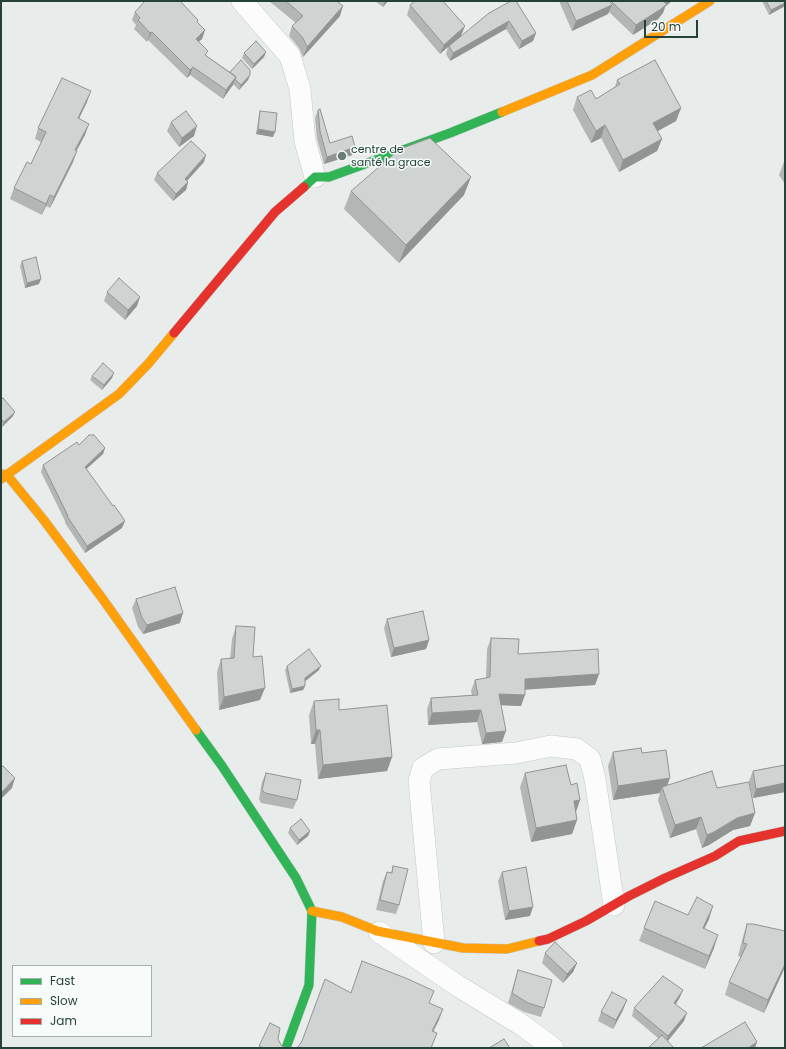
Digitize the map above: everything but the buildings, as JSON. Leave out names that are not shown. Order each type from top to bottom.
[{"type":"street","points":[[242,1],[290,56],[300,89],[305,141],[315,177]]},
{"type":"street","points":[[286,1048],[309,985],[312,910],[296,878],[222,766],[102,598],[43,519],[3,476],[119,394],[148,364],[275,212],[315,177],[328,178],[450,133],[592,75],[710,1]]},
{"type":"street","points":[[434,943],[420,781],[423,768],[438,759],[516,753],[551,746],[577,749],[581,752],[590,760],[595,779],[614,905]]},
{"type":"street","points":[[312,910],[342,917],[377,930],[434,943],[463,948],[507,949],[548,939],[586,921],[665,878],[715,856],[739,841],[785,832]]},
{"type":"street","points":[[377,930],[458,986],[522,1025],[553,1048]]},
{"type":"traffic: fast","points":[[304,187],[315,177],[329,177],[450,133],[502,112]]},
{"type":"traffic: fast","points":[[196,730],[222,766],[296,878],[312,911],[309,985],[286,1048]]},
{"type":"traffic: slow","points":[[502,112],[592,75],[710,1]]},
{"type":"traffic: slow","points":[[1,479],[119,394],[148,364],[174,333]]},
{"type":"traffic: slow","points":[[1,474],[7,475],[43,519],[102,598],[196,730]]},
{"type":"traffic: slow","points":[[312,911],[342,917],[377,931],[463,948],[507,949],[539,941]]},
{"type":"traffic: jam","points":[[174,333],[275,212],[304,187]]},
{"type":"traffic: jam","points":[[539,941],[548,939],[586,921],[629,896],[715,856],[739,841],[785,831]]},
{"type":"place","name":"centre de santé la grace","points":[[342,156]]}]
